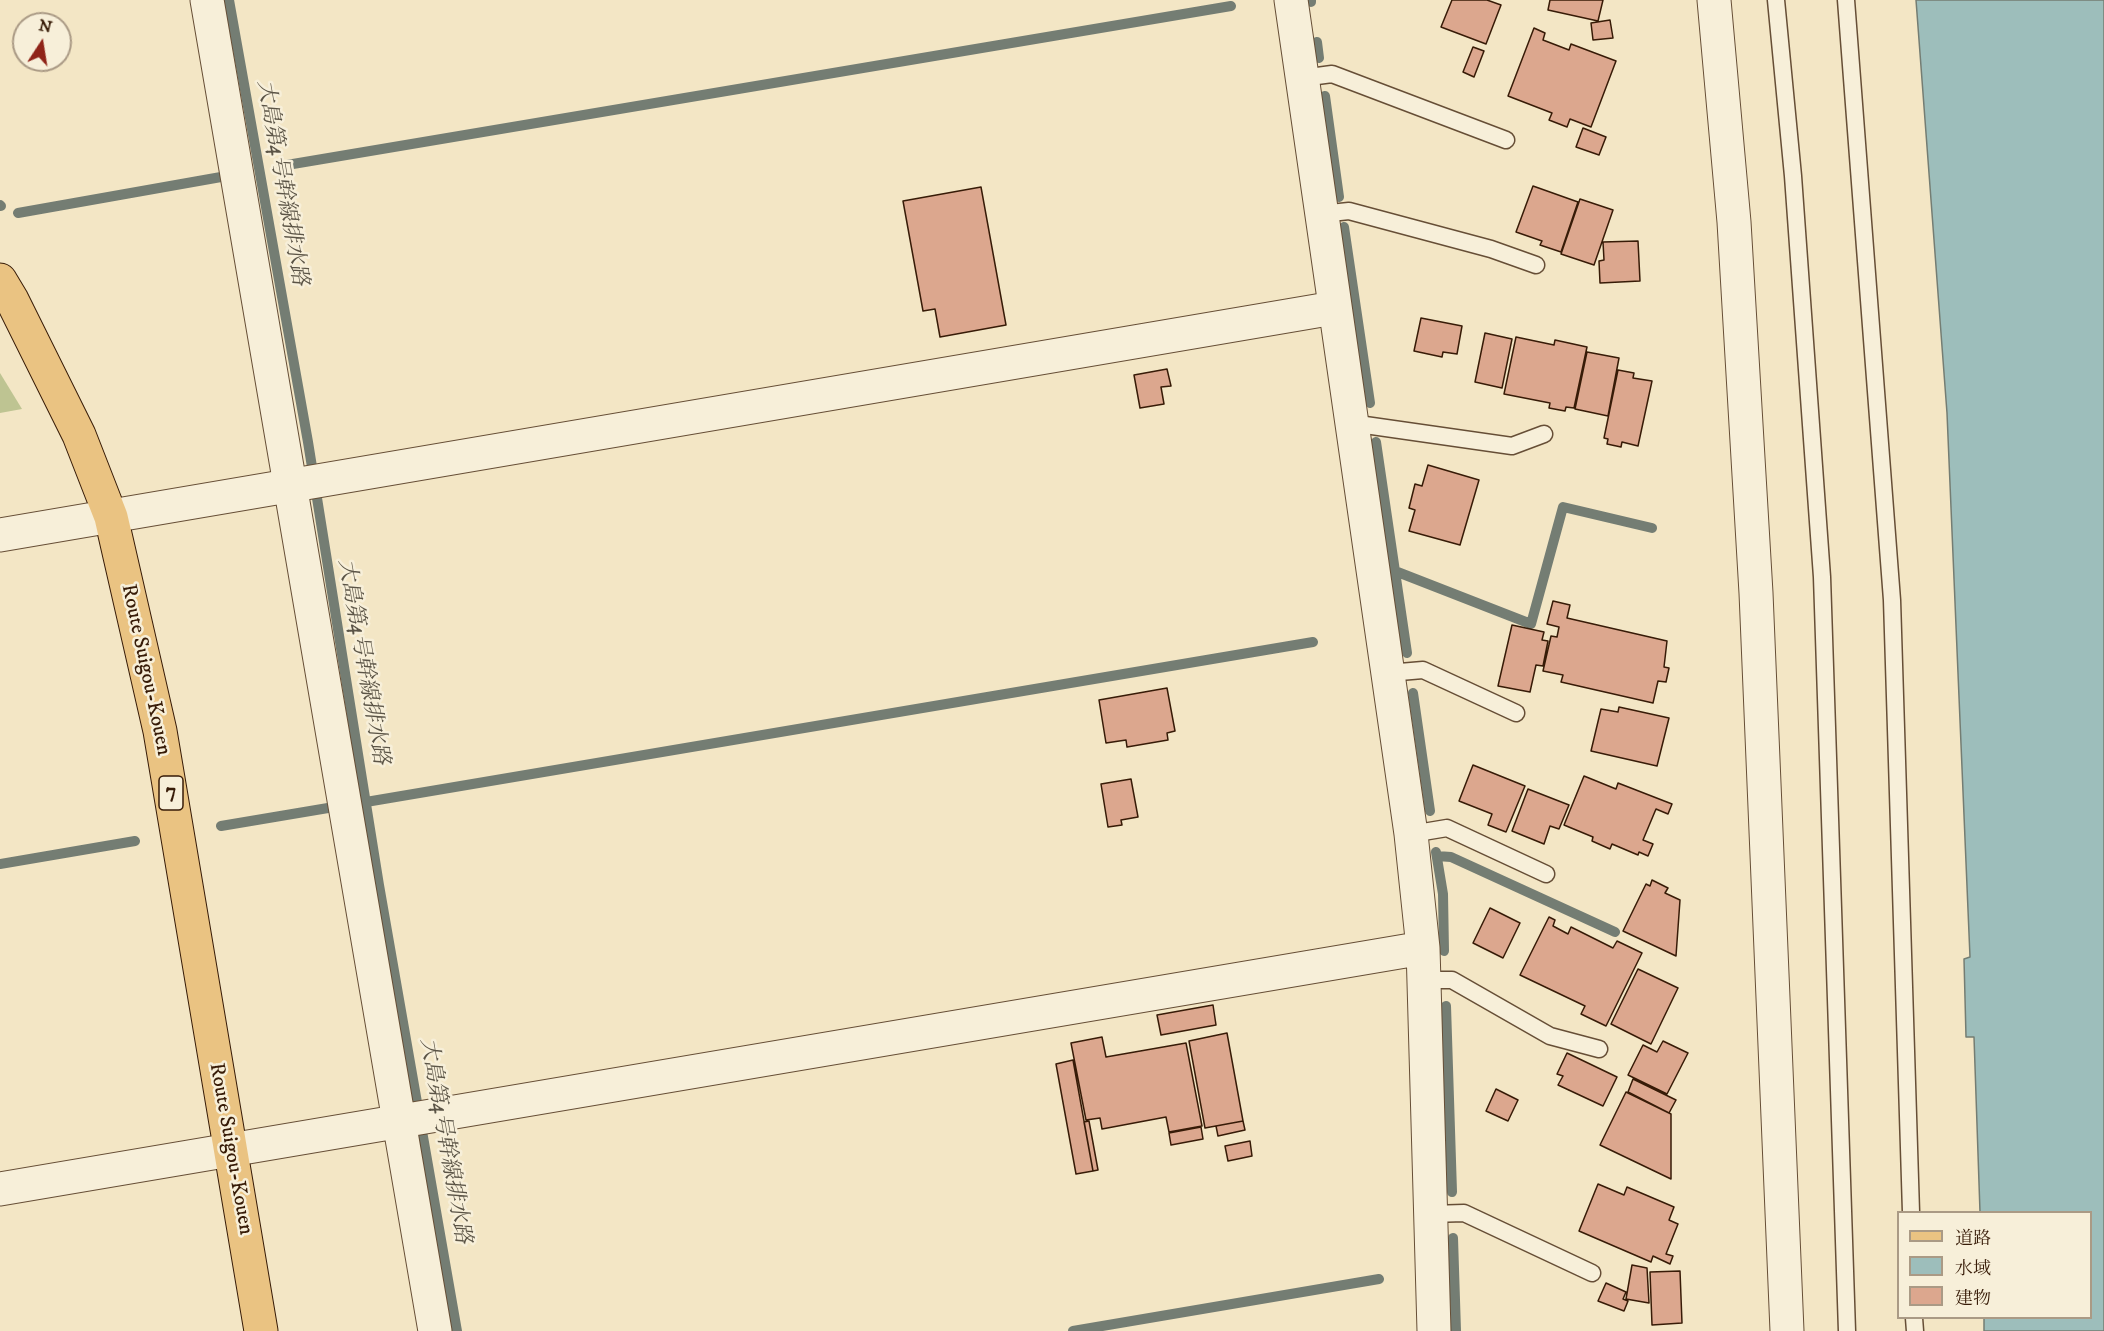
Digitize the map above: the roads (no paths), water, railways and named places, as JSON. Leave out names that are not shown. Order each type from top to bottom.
[{"type":"main road","name":"Route Suigou-Kouen","points":[[0,280],[78,435],[111,517],[160,731],[261,1331]]},
{"type":"street","points":[[207,0],[413,1119],[435,1331]]},
{"type":"street","points":[[1291,0],[1411,834],[1423,948],[1434,1331]]},
{"type":"street","points":[[1714,0],[1734,222],[1756,593],[1787,1331]]},
{"type":"street","points":[[0,535],[1334,308]]},
{"type":"street","points":[[0,1189],[1423,948]]},
{"type":"lane","points":[[1776,0],[1793,176],[1822,578],[1847,1331]]},
{"type":"lane","points":[[1846,0],[1892,600],[1911,1211]]},
{"type":"lane","points":[[1302,78],[1332,74],[1506,141]]},
{"type":"lane","points":[[1321,214],[1349,211],[1491,249],[1536,265]]},
{"type":"lane","points":[[1351,423],[1512,446],[1544,434]]},
{"type":"lane","points":[[1388,674],[1423,670],[1516,713]]},
{"type":"lane","points":[[1411,834],[1447,828],[1546,874]]},
{"type":"lane","points":[[1424,980],[1452,980],[1550,1036],[1599,1049]]},
{"type":"lane","points":[[1431,1214],[1464,1213],[1592,1273]]},
{"type":"water","points":[[1916,0],[2104,0],[2104,1331],[1984,1331],[1984,1319],[2092,1319],[2092,1211],[1980,1211],[1974,1037],[1966,1037],[1964,959],[1970,957],[1947,413]]},
{"type":"waterway","name":"大島第4号幹線排水路","points":[[229,0],[308,442],[379,885],[457,1331]]},
{"type":"waterway","points":[[281,166],[1231,6]]},
{"type":"waterway","points":[[1317,42],[1319,58]]},
{"type":"waterway","points":[[1325,96],[1339,197]]},
{"type":"waterway","points":[[18,213],[221,177]]},
{"type":"waterway","points":[[1344,227],[1370,403]]},
{"type":"waterway","points":[[1376,442],[1407,653]]},
{"type":"waterway","points":[[1395,571],[1531,624],[1563,507],[1652,528]]},
{"type":"waterway","points":[[366,802],[1313,642]]},
{"type":"waterway","points":[[1413,693],[1430,811]]},
{"type":"waterway","points":[[221,826],[328,808]]},
{"type":"waterway","points":[[0,864],[135,841]]},
{"type":"waterway","points":[[1436,852],[1443,894],[1444,951]]},
{"type":"waterway","points":[[1437,856],[1451,857],[1615,932]]},
{"type":"waterway","points":[[1446,1006],[1452,1192]]},
{"type":"waterway","points":[[1453,1238],[1456,1331]]},
{"type":"waterway","points":[[1073,1331],[1379,1279]]}]
